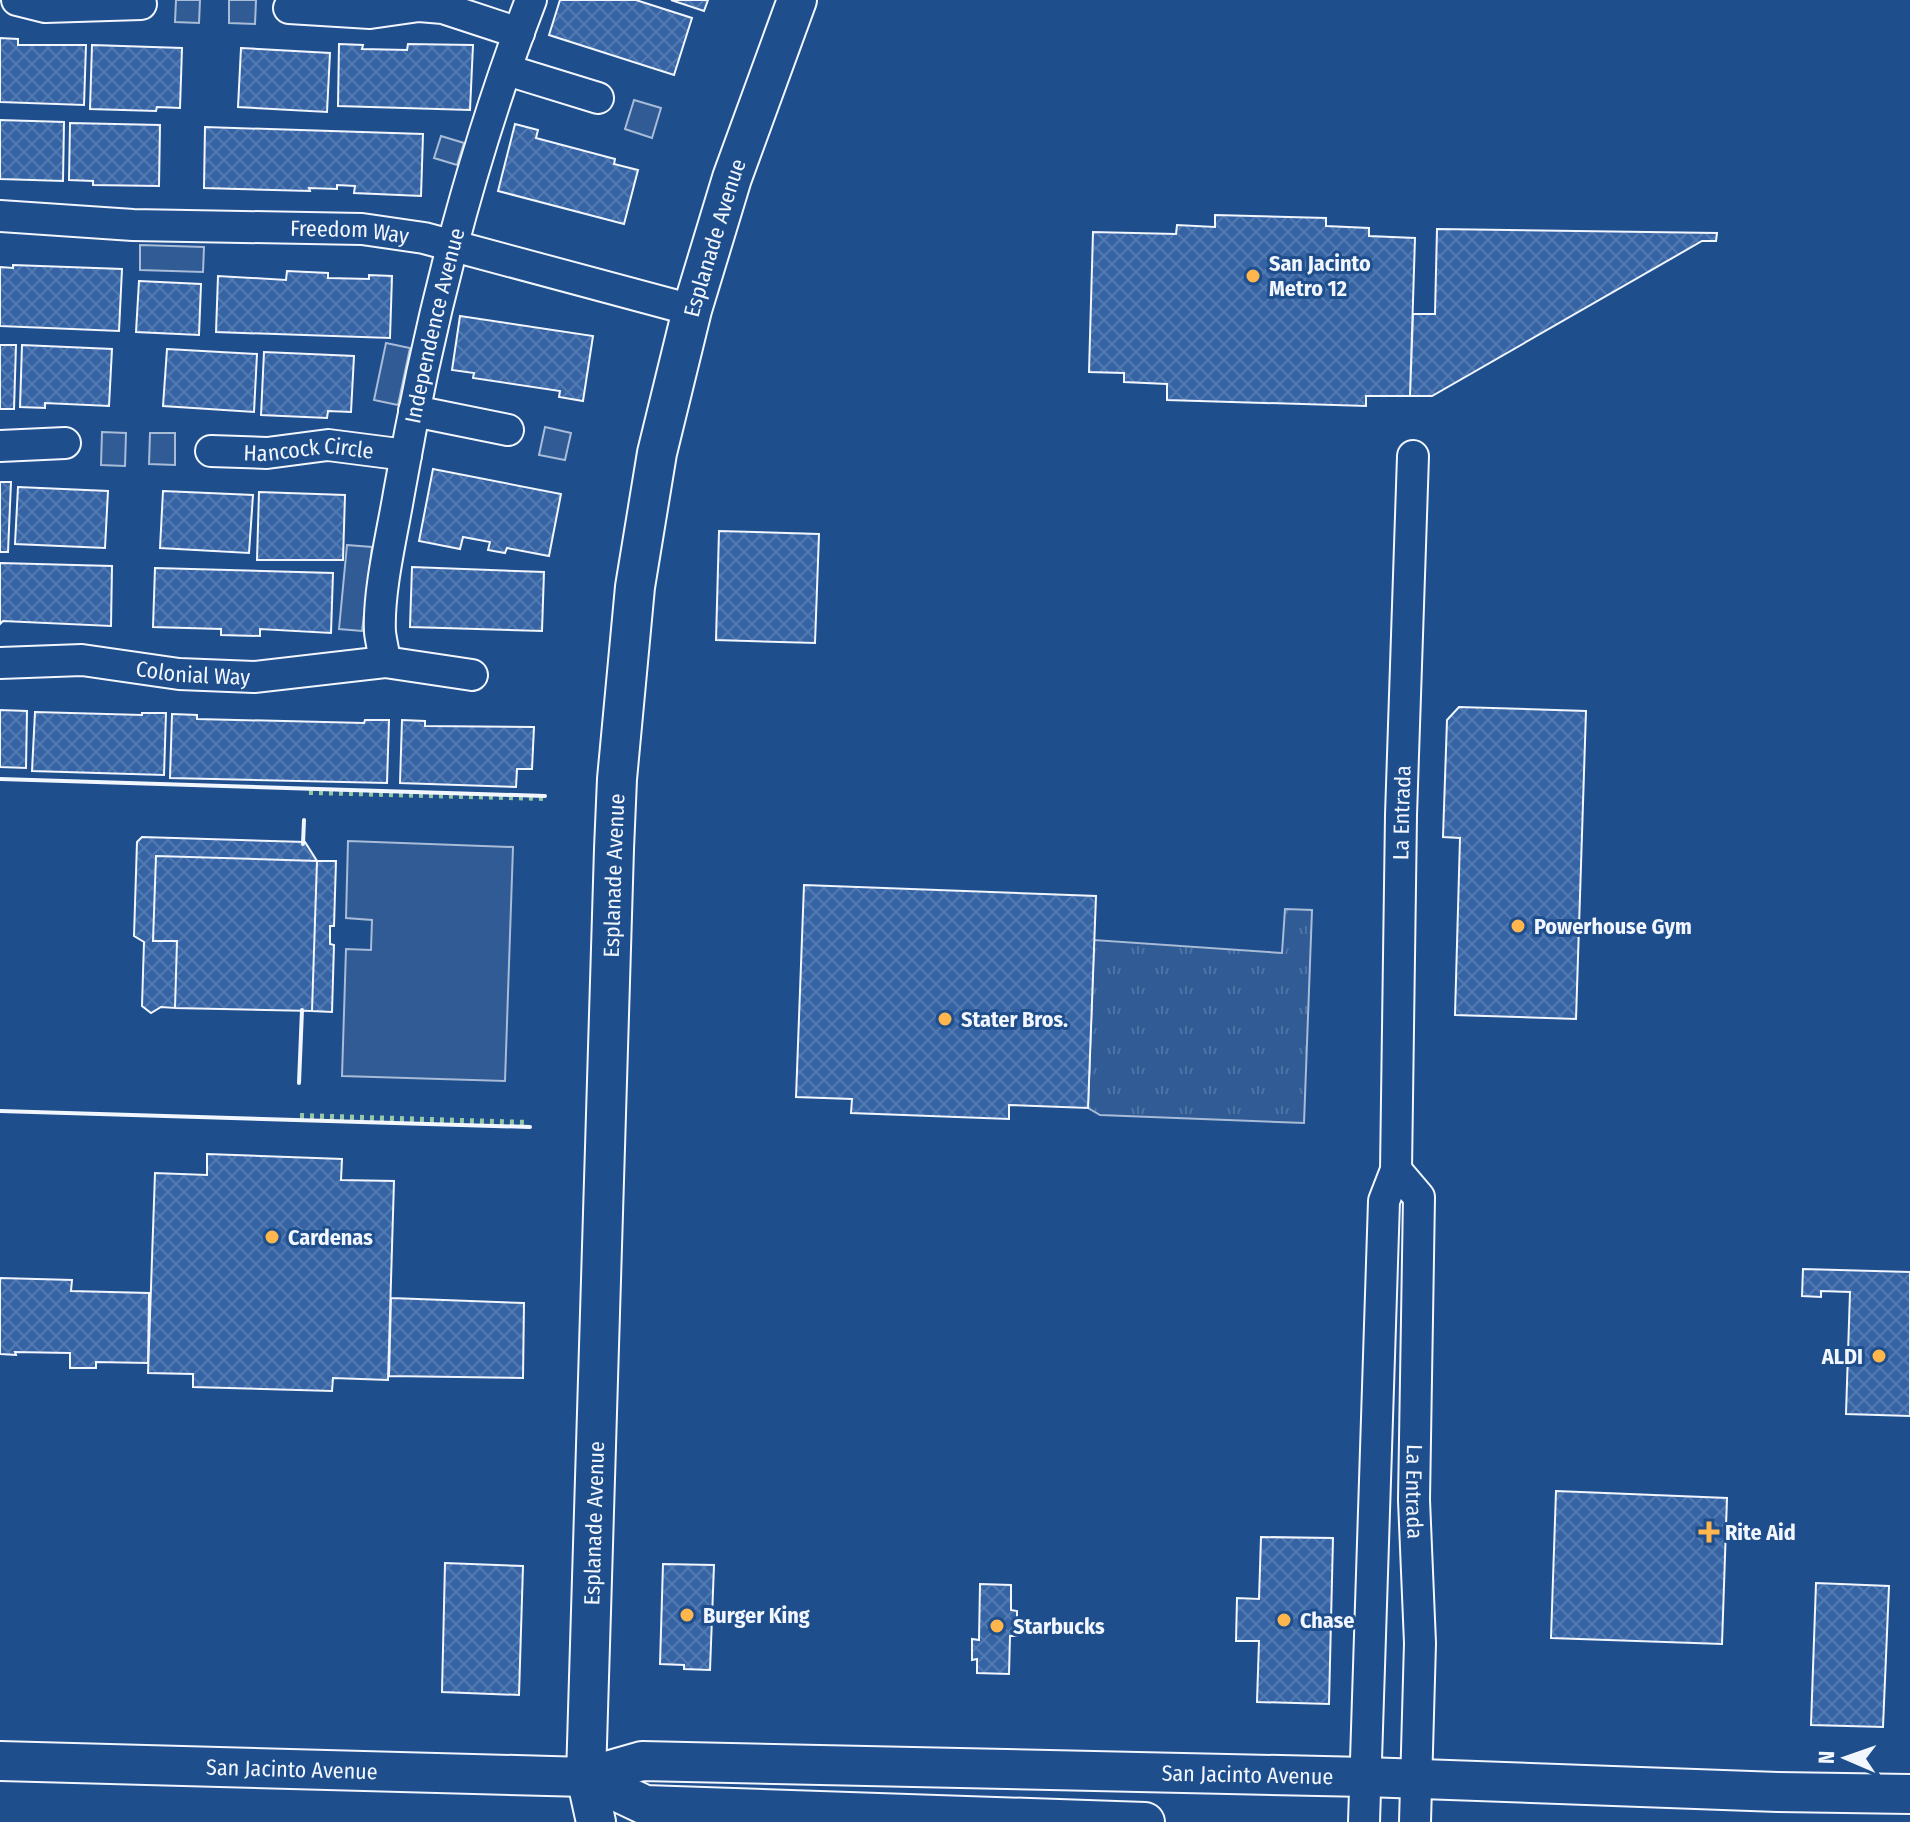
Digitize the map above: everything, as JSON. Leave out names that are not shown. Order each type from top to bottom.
[{"type":"main road","name":"Esplanade Avenue","points":[[596,1822],[586,1777],[617,779],[635,587],[657,453],[692,310],[732,178],[797,0]]},
{"type":"main road","name":"San Jacinto Avenue","points":[[0,1761],[586,1777],[642,1761],[1366,1777],[1762,1792],[1910,1794]]},
{"type":"main road","name":"Esplanade Avenue","points":[[568,1822],[586,1777]]},
{"type":"main road","name":"San Jacinto Avenue","points":[[586,1777],[645,1805],[1145,1822]]},
{"type":"street","points":[[17,0],[45,7],[141,4]]},
{"type":"street","name":"Independence Avenue","points":[[385,662],[380,632],[382,604],[414,411],[453,246],[479,155],[531,0]]},
{"type":"street","points":[[289,8],[370,13],[419,6],[443,8],[519,33]]},
{"type":"street","points":[[507,70],[598,98]]},
{"type":"street","name":"Freedom Way","points":[[0,216],[133,225],[362,229],[424,238],[692,310]]},
{"type":"street","points":[[414,411],[508,430]]},
{"type":"street","points":[[0,446],[65,443]]},
{"type":"street","name":"Hancock Circle","points":[[211,451],[267,453],[328,445],[406,455]]},
{"type":"street","name":"La Entrada","points":[[1364,1822],[1384,1201],[1396,1170],[1401,815],[1413,456]]},
{"type":"street","name":"Colonial Way","points":[[0,663],[82,660],[179,674],[254,677],[385,662],[472,675]]},
{"type":"street","name":"La Entrada","points":[[1396,1170],[1419,1197],[1414,1500],[1420,1643],[1415,1822]]},
{"type":"green space","points":[[1285,909],[1312,910],[1304,1123],[1100,1115],[1088,1108],[1094,940],[1282,953]]},
{"type":"shaded area","points":[[176,0],[200,0],[199,23],[175,22]]},
{"type":"shaded area","points":[[229,0],[256,0],[255,24],[229,23]]},
{"type":"shaded area","points":[[634,100],[661,108],[652,138],[625,129]]},
{"type":"shaded area","points":[[441,136],[464,143],[457,165],[434,158]]},
{"type":"shaded area","points":[[140,245],[204,247],[203,272],[140,270]]},
{"type":"shaded area","points":[[386,343],[410,348],[398,405],[374,400]]},
{"type":"shaded area","points":[[545,427],[571,433],[565,460],[539,455]]},
{"type":"shaded area","points":[[102,432],[126,433],[125,466],[101,465]]},
{"type":"shaded area","points":[[150,433],[175,433],[175,465],[149,464]]},
{"type":"shaded area","points":[[347,545],[372,547],[362,631],[339,629]]},
{"type":"shaded area","points":[[348,841],[513,847],[505,1081],[342,1076],[346,949],[371,950],[372,920],[346,918]]},
{"type":"building","points":[[560,0],[636,0],[692,18],[674,75],[549,35]]},
{"type":"building","points":[[671,0],[708,0],[704,11]]},
{"type":"building","points":[[0,38],[18,39],[18,45],[86,45],[84,105],[0,102]]},
{"type":"building","points":[[339,44],[363,45],[362,49],[407,50],[408,44],[473,45],[470,110],[338,106]]},
{"type":"building","points":[[92,45],[182,48],[180,108],[157,107],[156,111],[90,109]]},
{"type":"building","points":[[241,48],[330,53],[327,112],[238,107]]},
{"type":"building","points":[[0,120],[64,122],[63,181],[0,179]]},
{"type":"building","points":[[70,123],[160,125],[159,186],[93,185],[93,181],[69,180]]},
{"type":"building","points":[[515,124],[538,130],[536,138],[615,159],[614,164],[638,170],[624,224],[498,191]]},
{"type":"building","points":[[205,127],[423,134],[421,196],[354,193],[355,186],[337,185],[337,189],[309,188],[310,191],[204,188]]},
{"type":"building","name":"San Jacinto Metro 12","points":[[1215,215],[1326,218],[1326,226],[1369,228],[1369,236],[1415,238],[1410,396],[1366,396],[1366,406],[1167,400],[1167,384],[1124,382],[1124,373],[1089,372],[1093,232],[1176,234],[1177,225],[1215,227]]},
{"type":"building","points":[[1437,229],[1717,233],[1716,241],[1702,241],[1432,396],[1410,396],[1413,314],[1435,314]]},
{"type":"building","points":[[13,265],[122,269],[119,331],[0,326],[0,267],[13,268]]},
{"type":"building","points":[[287,271],[328,273],[328,278],[392,276],[390,338],[216,332],[218,276],[286,280]]},
{"type":"building","points":[[139,281],[201,284],[199,335],[136,332]]},
{"type":"building","points":[[460,316],[593,336],[583,401],[559,397],[560,391],[473,378],[474,373],[452,370]]},
{"type":"building","points":[[0,345],[16,345],[14,409],[0,409]]},
{"type":"building","points":[[22,345],[112,349],[109,406],[45,403],[45,408],[20,407]]},
{"type":"building","points":[[167,349],[257,354],[254,412],[163,406]]},
{"type":"building","points":[[264,352],[354,356],[351,412],[328,411],[327,418],[261,415]]},
{"type":"building","points":[[433,469],[561,494],[549,556],[507,548],[505,553],[488,550],[490,542],[463,537],[460,549],[419,541]]},
{"type":"building","points":[[0,482],[11,482],[8,552],[0,552]]},
{"type":"building","points":[[18,487],[108,491],[105,548],[15,544]]},
{"type":"building","points":[[163,491],[253,495],[249,553],[160,548]]},
{"type":"building","points":[[259,492],[345,495],[343,560],[257,560]]},
{"type":"building","points":[[719,531],[819,534],[815,643],[716,640]]},
{"type":"building","points":[[0,563],[112,566],[111,626],[3,621],[0,624]]},
{"type":"building","points":[[412,567],[544,572],[542,631],[410,627]]},
{"type":"building","points":[[155,568],[333,573],[331,633],[260,629],[260,636],[221,635],[221,629],[153,627]]},
{"type":"building","name":"Powerhouse Gym","points":[[1459,707],[1586,711],[1576,1019],[1455,1015],[1460,838],[1443,837],[1447,720]]},
{"type":"building","points":[[0,710],[27,711],[26,768],[0,767]]},
{"type":"building","points":[[35,712],[166,713],[164,775],[32,771]]},
{"type":"building","points":[[172,714],[197,715],[197,719],[364,723],[365,720],[389,720],[387,783],[170,778]]},
{"type":"building","points":[[402,720],[425,721],[425,726],[534,727],[532,769],[517,769],[516,787],[400,783]]},
{"type":"building","points":[[142,837],[305,842],[317,861],[156,856],[153,941],[177,941],[175,1008],[161,1007],[151,1013],[142,1006],[144,942],[134,936],[137,842]]},
{"type":"building","points":[[156,856],[317,861],[312,1011],[175,1008],[177,941],[153,941]]},
{"type":"building","points":[[317,861],[336,861],[334,926],[330,926],[330,944],[334,945],[332,1012],[312,1011]]},
{"type":"building","name":"Stater Bros.","points":[[804,885],[1096,896],[1088,1108],[1009,1105],[1009,1119],[851,1113],[852,1099],[796,1097]]},
{"type":"building","name":"Cardenas","points":[[207,1154],[342,1159],[341,1180],[394,1181],[388,1380],[333,1378],[332,1391],[193,1387],[193,1374],[148,1373],[155,1173],[207,1175]]},
{"type":"building","name":"ALDI","points":[[1803,1269],[1910,1272],[1910,1416],[1846,1414],[1850,1292],[1821,1291],[1821,1297],[1802,1296]]},
{"type":"building","points":[[0,1278],[72,1280],[71,1291],[149,1293],[148,1363],[96,1362],[96,1368],[70,1368],[70,1353],[0,1354]]},
{"type":"building","points":[[391,1298],[524,1303],[523,1378],[389,1376]]},
{"type":"building","points":[[1556,1491],[1727,1498],[1722,1644],[1551,1638]]},
{"type":"building","name":"Chase","points":[[1261,1537],[1333,1538],[1329,1704],[1257,1702],[1259,1641],[1236,1641],[1237,1598],[1259,1599]]},
{"type":"building","points":[[445,1563],[523,1566],[519,1695],[442,1692]]},
{"type":"building","name":"Burger King","points":[[663,1564],[714,1565],[710,1670],[660,1664]]},
{"type":"building","points":[[1816,1583],[1889,1586],[1883,1727],[1811,1725]]},
{"type":"building","points":[[980,1584],[1011,1585],[1011,1610],[1017,1611],[1017,1636],[1010,1636],[1009,1674],[977,1673],[977,1659],[972,1660],[972,1639],[979,1640]]},
{"type":"hedge","points":[[309,792],[545,798]]},
{"type":"hedge","points":[[300,1116],[529,1123]]},
{"type":"wall","points":[[0,779],[545,796]]},
{"type":"wall","points":[[303,844],[304,820]]},
{"type":"wall","points":[[299,1083],[302,1010]]},
{"type":"wall","points":[[0,1111],[530,1127]]},
{"type":"place","name":"San Jacinto Metro 12","points":[[1253,276]]},
{"type":"place","name":"Powerhouse Gym","points":[[1518,926]]},
{"type":"place","name":"Stater Bros.","points":[[945,1019]]},
{"type":"place","name":"Cardenas","points":[[272,1237]]},
{"type":"place","name":"ALDI","points":[[1879,1356]]},
{"type":"place","name":"Rite Aid","points":[[1709,1532]]},
{"type":"place","name":"Burger King","points":[[687,1615]]},
{"type":"place","name":"Chase","points":[[1284,1620]]},
{"type":"place","name":"Starbucks","points":[[997,1626]]}]
